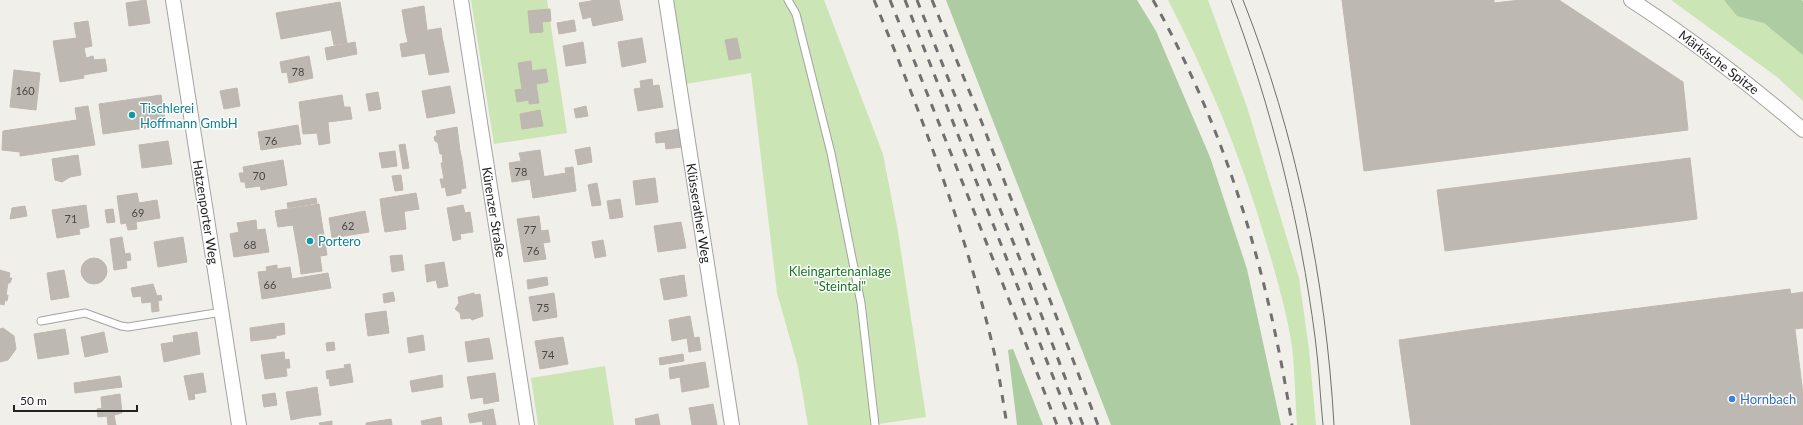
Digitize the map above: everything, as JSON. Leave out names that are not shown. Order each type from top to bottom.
[{"type":"street","name":"Hatzenporter Weg","points":[[173,0],[239,425]]},
{"type":"street","name":"Kürenzer Straße","points":[[461,0],[527,425]]},
{"type":"street","name":"Klüsserather Weg","points":[[666,0],[732,425]]},
{"type":"street","name":"Märkische Spitze","points":[[1631,0],[1692,40],[1746,81],[1803,130]]},
{"type":"lane","points":[[788,0],[796,14],[831,153],[861,303],[875,425]]},
{"type":"lane","points":[[41,321],[85,313],[121,326],[128,327],[222,312]]},
{"type":"green space","points":[[471,0],[547,0],[567,133],[494,144]]},
{"type":"green space","name":"Kleingartenanlage \"Steintal\"","points":[[672,0],[824,0],[883,154],[898,232],[926,417],[872,425],[808,425],[798,367],[777,293],[751,73],[686,84]]},
{"type":"green space","points":[[946,0],[1137,0],[1156,31],[1210,157],[1247,269],[1281,425],[1111,425]]},
{"type":"green space","points":[[1168,0],[1208,0],[1247,107],[1299,278],[1309,349],[1316,425],[1297,425],[1294,366],[1290,332],[1276,276],[1255,204],[1222,115]]},
{"type":"green space","points":[[1671,0],[1803,1],[1803,101],[1777,77]]},
{"type":"green space","points":[[1724,0],[1803,1],[1803,55],[1764,23],[1737,16]]},
{"type":"green space","points":[[1013,349],[1043,425],[1017,425],[1008,350]]},
{"type":"green space","points":[[605,366],[614,425],[538,425],[531,378]]},
{"type":"building","points":[[146,0],[150,23],[129,26],[126,3]]},
{"type":"building","points":[[596,0],[619,0],[623,20],[593,26],[591,17],[583,19],[579,3]]},
{"type":"building","points":[[1342,0],[1494,0],[1494,3],[1520,0],[1559,0],[1683,82],[1688,130],[1364,171]]},
{"type":"building","points":[[340,2],[347,43],[334,45],[331,30],[281,39],[276,13]]},
{"type":"building","points":[[424,6],[427,30],[406,34],[402,10]]},
{"type":"building","points":[[550,9],[551,21],[542,22],[543,32],[530,33],[528,11]]},
{"type":"building","points":[[574,20],[576,31],[559,34],[557,23]]},
{"type":"building","points":[[88,21],[92,46],[84,48],[86,58],[93,56],[94,60],[105,59],[107,71],[83,75],[74,23]]},
{"type":"building","points":[[441,28],[442,36],[408,42],[406,34]]},
{"type":"building","points":[[442,36],[449,72],[429,75],[425,53],[402,57],[400,44]]},
{"type":"building","points":[[77,38],[84,78],[60,82],[53,41]]},
{"type":"building","points":[[642,38],[646,62],[622,67],[618,42]]},
{"type":"building","points":[[737,38],[741,58],[729,60],[725,40]]},
{"type":"building","points":[[355,42],[357,54],[327,60],[325,48]]},
{"type":"building","points":[[583,42],[586,63],[566,66],[563,46]]},
{"type":"building","points":[[309,56],[313,78],[289,83],[287,72],[282,73],[280,62]]},
{"type":"building","points":[[531,61],[532,71],[546,69],[548,82],[536,84],[539,103],[529,104],[529,100],[517,102],[515,90],[522,89],[518,63]]},
{"type":"building","points":[[14,70],[40,73],[36,110],[10,107]]},
{"type":"building","points":[[652,79],[653,86],[659,85],[663,107],[638,111],[634,89],[641,88],[640,81]]},
{"type":"building","points":[[450,86],[455,113],[427,118],[422,91]]},
{"type":"building","points":[[237,88],[240,106],[224,109],[220,91]]},
{"type":"building","points":[[378,92],[381,109],[369,111],[366,94]]},
{"type":"building","name":"Tischlerei Hoffmann GmbH","points":[[161,95],[166,125],[103,134],[99,104]]},
{"type":"building","points":[[342,95],[344,107],[350,107],[352,119],[328,122],[330,143],[319,145],[317,133],[303,134],[299,102]]},
{"type":"building","points":[[88,106],[95,145],[20,156],[20,152],[2,150],[3,131],[77,120],[75,108]]},
{"type":"building","points":[[586,106],[588,116],[576,118],[574,109]]},
{"type":"building","points":[[540,110],[543,126],[522,129],[520,114]]},
{"type":"building","points":[[298,125],[301,144],[261,150],[258,132]]},
{"type":"building","points":[[457,127],[460,151],[440,154],[438,143],[435,141],[434,137],[437,135],[436,131]]},
{"type":"building","points":[[679,129],[682,147],[666,149],[665,142],[656,143],[655,133]]},
{"type":"building","points":[[168,141],[172,164],[142,168],[139,145]]},
{"type":"building","points":[[405,144],[409,168],[403,169],[399,145]]},
{"type":"building","points":[[590,147],[592,162],[578,165],[575,150]]},
{"type":"building","points":[[540,150],[544,177],[512,182],[509,163],[521,161],[519,153]]},
{"type":"building","points":[[395,151],[397,166],[382,168],[379,153]]},
{"type":"building","points":[[460,151],[462,160],[443,163],[442,153]]},
{"type":"building","points":[[78,155],[81,175],[70,177],[62,182],[55,180],[52,159]]},
{"type":"building","points":[[1690,158],[1697,219],[1445,251],[1437,190]]},
{"type":"building","points":[[283,160],[287,185],[261,190],[260,186],[246,188],[245,182],[241,182],[239,173],[244,173],[243,167]]},
{"type":"building","points":[[462,160],[466,188],[461,189],[461,193],[447,196],[445,187],[442,188],[440,179],[444,179],[441,163]]},
{"type":"building","points":[[573,167],[576,191],[533,198],[530,179],[566,173],[565,168]]},
{"type":"building","points":[[401,175],[403,190],[395,191],[392,176]]},
{"type":"building","points":[[655,178],[658,202],[636,205],[633,181]]},
{"type":"building","points":[[597,183],[601,205],[592,206],[588,185]]},
{"type":"building","points":[[137,193],[139,203],[157,200],[160,218],[136,222],[137,229],[128,230],[126,223],[121,224],[117,196]]},
{"type":"building","points":[[416,193],[419,209],[382,215],[380,199]]},
{"type":"building","points":[[316,198],[317,203],[288,208],[287,203]]},
{"type":"building","points":[[620,199],[623,217],[610,219],[607,201]]},
{"type":"building","name":"Portero","points":[[319,204],[327,255],[299,259],[293,225],[278,227],[275,211]]},
{"type":"building","points":[[86,205],[89,227],[79,229],[80,234],[57,238],[52,210]]},
{"type":"building","points":[[463,205],[465,213],[470,212],[473,232],[460,234],[461,239],[453,241],[447,208]]},
{"type":"building","points":[[25,206],[27,216],[10,219],[12,208]]},
{"type":"building","points":[[113,209],[115,222],[107,223],[105,210]]},
{"type":"building","points":[[365,211],[369,232],[332,238],[329,218]]},
{"type":"building","points":[[404,211],[406,229],[385,232],[382,215]]},
{"type":"building","points":[[539,216],[541,231],[548,230],[550,242],[543,243],[546,259],[524,262],[517,219]]},
{"type":"building","points":[[256,220],[257,230],[265,229],[269,252],[234,257],[230,234],[239,232],[237,223]]},
{"type":"building","points":[[681,222],[686,248],[658,252],[654,226]]},
{"type":"building","points":[[122,237],[125,254],[130,253],[131,260],[126,261],[127,268],[114,270],[110,239]]},
{"type":"building","points":[[183,237],[187,262],[158,267],[154,242]]},
{"type":"building","points":[[603,240],[606,256],[595,258],[592,242]]},
{"type":"building","points":[[402,255],[404,270],[392,272],[390,256]]},
{"type":"building","points":[[320,256],[322,271],[301,274],[299,259]]},
{"type":"building","points":[[94,258],[103,262],[107,271],[103,280],[94,284],[85,280],[81,271],[85,262]]},
{"type":"building","points":[[444,262],[448,286],[438,288],[436,280],[427,282],[425,265]]},
{"type":"building","points":[[277,265],[277,269],[290,267],[292,279],[328,273],[331,288],[262,299],[258,272],[267,271],[266,267]]},
{"type":"building","points":[[0,270],[10,273],[9,278],[12,278],[10,283],[8,283],[6,295],[8,295],[7,301],[5,300],[4,305],[0,304]]},
{"type":"building","points":[[64,270],[69,297],[51,300],[47,273]]},
{"type":"building","points":[[684,275],[687,296],[664,300],[660,279]]},
{"type":"building","points":[[547,277],[548,285],[528,289],[527,280]]},
{"type":"building","points":[[153,284],[157,296],[161,295],[162,300],[158,301],[159,311],[152,312],[151,302],[142,303],[141,296],[133,297],[131,288]]},
{"type":"building","points":[[1790,289],[1803,394],[1803,425],[1494,425],[1482,328]]},
{"type":"building","points":[[393,292],[395,301],[384,303],[383,294]]},
{"type":"building","points":[[1803,292],[1803,328],[1795,329],[1790,294]]},
{"type":"building","points":[[474,293],[474,295],[480,294],[483,316],[472,320],[470,318],[461,319],[460,313],[455,309],[459,303],[458,297]]},
{"type":"building","points":[[554,293],[557,317],[533,321],[529,297]]},
{"type":"building","points":[[386,311],[389,333],[368,336],[365,314]]},
{"type":"building","points":[[690,316],[694,338],[699,337],[701,350],[689,352],[687,338],[672,341],[669,320]]},
{"type":"building","points":[[284,323],[285,334],[276,336],[276,338],[251,341],[250,328]]},
{"type":"building","points":[[3,328],[14,336],[16,349],[8,360],[0,362],[0,329]]},
{"type":"building","points":[[1482,328],[1494,425],[1411,425],[1399,340]]},
{"type":"building","points":[[65,329],[69,354],[38,359],[34,334]]},
{"type":"building","points":[[104,332],[108,352],[85,357],[81,337]]},
{"type":"building","points":[[197,332],[200,354],[164,362],[161,344],[174,342],[173,336]]},
{"type":"building","points":[[423,335],[425,350],[409,353],[407,338]]},
{"type":"building","points":[[563,337],[568,364],[540,369],[535,341]]},
{"type":"building","points":[[489,338],[493,359],[468,362],[465,342]]},
{"type":"building","points":[[334,342],[335,350],[327,351],[326,343]]},
{"type":"building","points":[[284,352],[285,360],[289,359],[290,368],[286,368],[287,376],[265,379],[261,355]]},
{"type":"building","points":[[683,354],[684,361],[660,365],[659,358]]},
{"type":"building","points":[[705,362],[709,387],[682,392],[680,377],[670,379],[669,368]]},
{"type":"building","points":[[350,364],[353,382],[330,386],[326,371],[345,368],[344,365]]},
{"type":"building","points":[[203,373],[206,392],[194,394],[195,399],[189,400],[184,376]]},
{"type":"building","points":[[495,373],[499,401],[484,404],[483,397],[471,399],[467,377]]},
{"type":"building","points":[[442,375],[443,387],[412,392],[410,381]]},
{"type":"building","points":[[120,376],[122,387],[75,393],[74,383]]},
{"type":"building","points":[[317,387],[321,415],[305,417],[301,390]]},
{"type":"building","points":[[301,390],[305,417],[291,420],[286,392]]},
{"type":"building","points":[[275,393],[277,405],[264,407],[262,395]]},
{"type":"building","points":[[120,394],[122,413],[114,415],[116,425],[108,425],[107,416],[98,417],[97,409],[102,408],[101,397]]},
{"type":"building","points":[[713,404],[717,425],[692,425],[689,408]]},
{"type":"building","points":[[493,409],[496,425],[483,425],[482,421],[470,423],[468,414]]},
{"type":"building","points":[[658,414],[660,425],[636,425],[635,419]]},
{"type":"building","points":[[441,417],[442,425],[422,425],[421,421]]},
{"type":"building","points":[[391,419],[392,425],[366,425],[366,423]]},
{"type":"building","points":[[332,421],[332,425],[320,425],[319,423]]},
{"type":"tram line","points":[[1231,0],[1246,41],[1272,124],[1293,209],[1309,294],[1315,337],[1323,425]]},
{"type":"tram line","points":[[1243,0],[1262,51],[1278,103],[1293,155],[1305,209],[1316,263],[1324,317],[1334,425]]},
{"type":"railway","points":[[874,0],[926,131],[957,220],[984,310],[995,356],[1007,425]]},
{"type":"railway","points":[[890,0],[1057,425]]},
{"type":"railway","points":[[905,0],[1072,425]]},
{"type":"railway","points":[[917,0],[1027,277],[1083,425]]},
{"type":"railway","points":[[932,0],[977,110],[1098,425]]},
{"type":"railway","points":[[1153,0],[1203,101],[1242,206],[1271,314],[1292,425]]},
{"type":"place","name":"Tischlerei Hoffmann GmbH","points":[[132,115]]},
{"type":"place","name":"Portero","points":[[310,241]]},
{"type":"place","name":"Hornbach","points":[[1732,399]]}]
